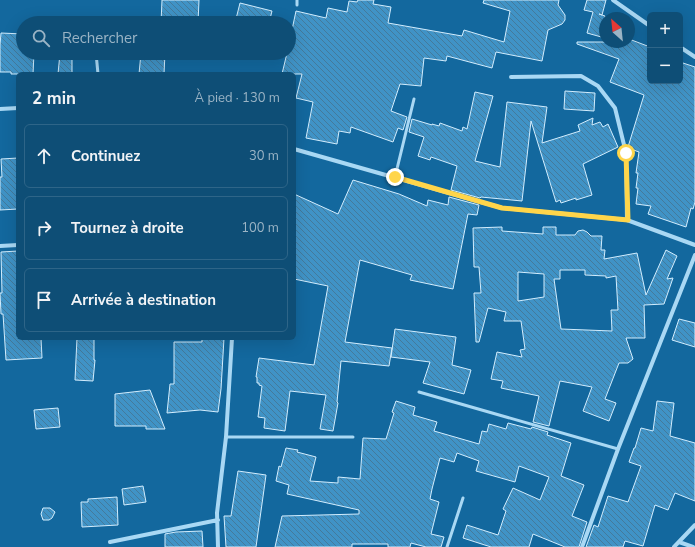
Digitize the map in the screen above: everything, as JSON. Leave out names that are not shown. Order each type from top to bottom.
[{"type":"street","points":[[613,0],[647,24]]},
{"type":"street","points":[[681,48],[695,58]]},
{"type":"street","points":[[511,77],[581,76],[598,86],[615,108],[626,153],[628,220]]},
{"type":"street","points":[[0,109],[16,108]]},
{"type":"street","points":[[296,150],[502,208],[628,220],[695,245]]},
{"type":"street","points":[[0,246],[16,245]]},
{"type":"street","points":[[582,547],[618,449],[695,255]]},
{"type":"street","points":[[218,547],[218,513],[226,437],[232,340]]},
{"type":"street","points":[[110,542],[218,520]]},
{"type":"street","points":[[674,547],[695,525]]},
{"type":"street","points":[[679,542],[693,547]]},
{"type":"lane","points":[[297,0],[297,5]]},
{"type":"lane","points":[[97,60],[98,72]]},
{"type":"lane","points":[[395,177],[414,99]]},
{"type":"lane","points":[[419,392],[618,449]]},
{"type":"lane","points":[[226,437],[353,438]]},
{"type":"lane","points":[[448,547],[463,498]]},
{"type":"building","points":[[162,0],[199,0],[198,16],[161,16]]},
{"type":"building","points":[[358,0],[374,0],[373,4],[391,7],[388,23],[462,36],[464,30],[504,42],[510,11],[483,3],[484,0],[559,0],[558,5],[565,15],[565,20],[562,24],[548,30],[542,61],[496,52],[492,68],[447,56],[446,61],[424,58],[421,86],[400,84],[391,111],[407,117],[403,130],[398,128],[393,142],[351,127],[350,133],[339,131],[337,144],[306,138],[313,102],[296,98],[302,74],[296,74],[296,72],[282,72],[285,60],[296,60],[296,11],[326,18],[328,8],[347,12],[349,1],[357,2]]},
{"type":"building","points":[[587,0],[606,0],[603,12],[599,12],[599,36],[587,33],[593,12],[584,10]]},
{"type":"building","points":[[240,3],[272,11],[271,16],[237,16]]},
{"type":"building","points":[[1,33],[16,34],[16,60],[34,60],[33,72],[16,72],[16,74],[11,74],[11,72],[0,72]]},
{"type":"building","points":[[635,41],[647,46],[647,84],[683,84],[683,63],[695,67],[695,202],[693,209],[691,208],[686,227],[648,214],[651,206],[636,204],[638,173],[636,173],[639,152],[628,147],[644,95],[610,82],[619,59],[577,44],[577,42],[599,42],[599,48],[635,48]]},
{"type":"building","points":[[59,60],[72,60],[72,72],[58,72]]},
{"type":"building","points":[[140,60],[165,60],[164,72],[139,72]]},
{"type":"building","points":[[565,91],[595,93],[594,111],[564,109]]},
{"type":"building","points":[[475,92],[493,96],[475,161],[500,167],[507,102],[547,107],[542,143],[580,131],[578,125],[593,118],[592,125],[600,122],[603,127],[608,124],[618,147],[583,164],[592,195],[561,203],[560,200],[556,202],[531,121],[522,201],[480,198],[451,190],[457,166],[431,157],[430,160],[418,156],[424,137],[409,132],[412,119],[439,126],[440,123],[462,131],[463,127],[467,129]]},
{"type":"building","points":[[16,158],[16,209],[0,210],[0,177],[2,177],[1,159]]},
{"type":"building","points":[[353,180],[399,194],[427,206],[428,200],[448,205],[449,197],[479,205],[477,215],[468,214],[453,289],[410,280],[412,275],[360,260],[345,342],[392,348],[389,366],[341,361],[338,403],[333,431],[320,429],[326,395],[290,391],[285,431],[264,428],[265,418],[258,417],[262,386],[257,383],[256,377],[259,358],[314,365],[328,286],[296,279],[296,195],[338,214]]},
{"type":"building","points":[[502,227],[502,231],[543,234],[543,227],[556,227],[556,235],[575,235],[578,231],[583,230],[591,236],[602,236],[601,250],[605,250],[604,259],[637,253],[646,295],[666,250],[677,256],[667,279],[673,278],[664,304],[644,305],[645,338],[626,338],[633,359],[628,363],[619,363],[605,399],[616,403],[609,421],[583,411],[592,387],[560,381],[549,426],[533,422],[539,396],[501,388],[503,381],[491,379],[497,352],[522,357],[520,350],[525,349],[521,321],[504,321],[506,312],[488,308],[479,342],[476,342],[474,293],[481,293],[479,267],[474,267],[473,228]],"holes":[[[560,270],[585,270],[585,275],[606,276],[606,278],[616,276],[618,310],[611,310],[612,331],[561,329],[554,279],[560,279]],[[518,272],[544,274],[544,297],[518,301]]]},
{"type":"building","points":[[16,251],[16,340],[41,340],[42,358],[6,360],[0,293],[2,293],[1,252]]},
{"type":"building","points":[[679,319],[695,323],[695,347],[672,340]]},
{"type":"building","points":[[395,329],[456,337],[452,365],[471,370],[464,394],[423,383],[430,362],[391,357]]},
{"type":"building","points":[[77,340],[94,340],[95,360],[93,381],[75,380]]},
{"type":"building","points":[[202,340],[224,340],[218,412],[200,410],[167,413],[170,384],[174,384],[174,342],[202,342]]},
{"type":"building","points":[[150,390],[165,429],[146,429],[146,426],[115,426],[115,394]]},
{"type":"building","points":[[396,401],[415,407],[413,415],[437,422],[434,431],[479,444],[482,431],[487,432],[489,424],[506,429],[508,423],[531,429],[532,427],[548,432],[547,435],[571,443],[561,476],[584,485],[572,516],[587,522],[579,547],[565,547],[533,534],[529,547],[491,547],[463,538],[467,525],[498,535],[506,511],[503,509],[513,488],[540,500],[549,477],[519,466],[515,482],[476,471],[479,461],[457,453],[454,462],[440,458],[430,499],[439,502],[431,534],[444,537],[441,547],[426,547],[411,543],[410,547],[388,547],[388,544],[352,544],[352,547],[275,547],[282,516],[359,514],[359,510],[287,494],[289,485],[276,481],[279,466],[281,467],[286,448],[298,450],[297,452],[316,457],[310,481],[338,483],[338,477],[360,479],[363,438],[386,439]]},
{"type":"building","points":[[657,401],[674,403],[670,436],[695,443],[695,501],[675,493],[668,510],[655,505],[643,546],[625,541],[623,547],[586,547],[594,525],[598,527],[608,496],[628,502],[641,466],[629,462],[641,428],[653,431]]},
{"type":"building","points":[[58,408],[60,427],[36,429],[34,410]]},
{"type":"building","points":[[238,471],[266,475],[256,547],[226,547],[224,516],[231,516]]},
{"type":"building","points":[[143,486],[146,502],[124,505],[122,489]]},
{"type":"building","points":[[117,497],[118,525],[82,527],[81,502],[88,502],[88,499]]},
{"type":"building","points":[[43,508],[50,508],[55,512],[52,518],[49,520],[43,520],[41,514]]},
{"type":"building","points":[[202,531],[203,547],[165,547],[165,534]]},
{"type":"route","points":[[395,177],[502,208],[628,220],[626,153]]}]
